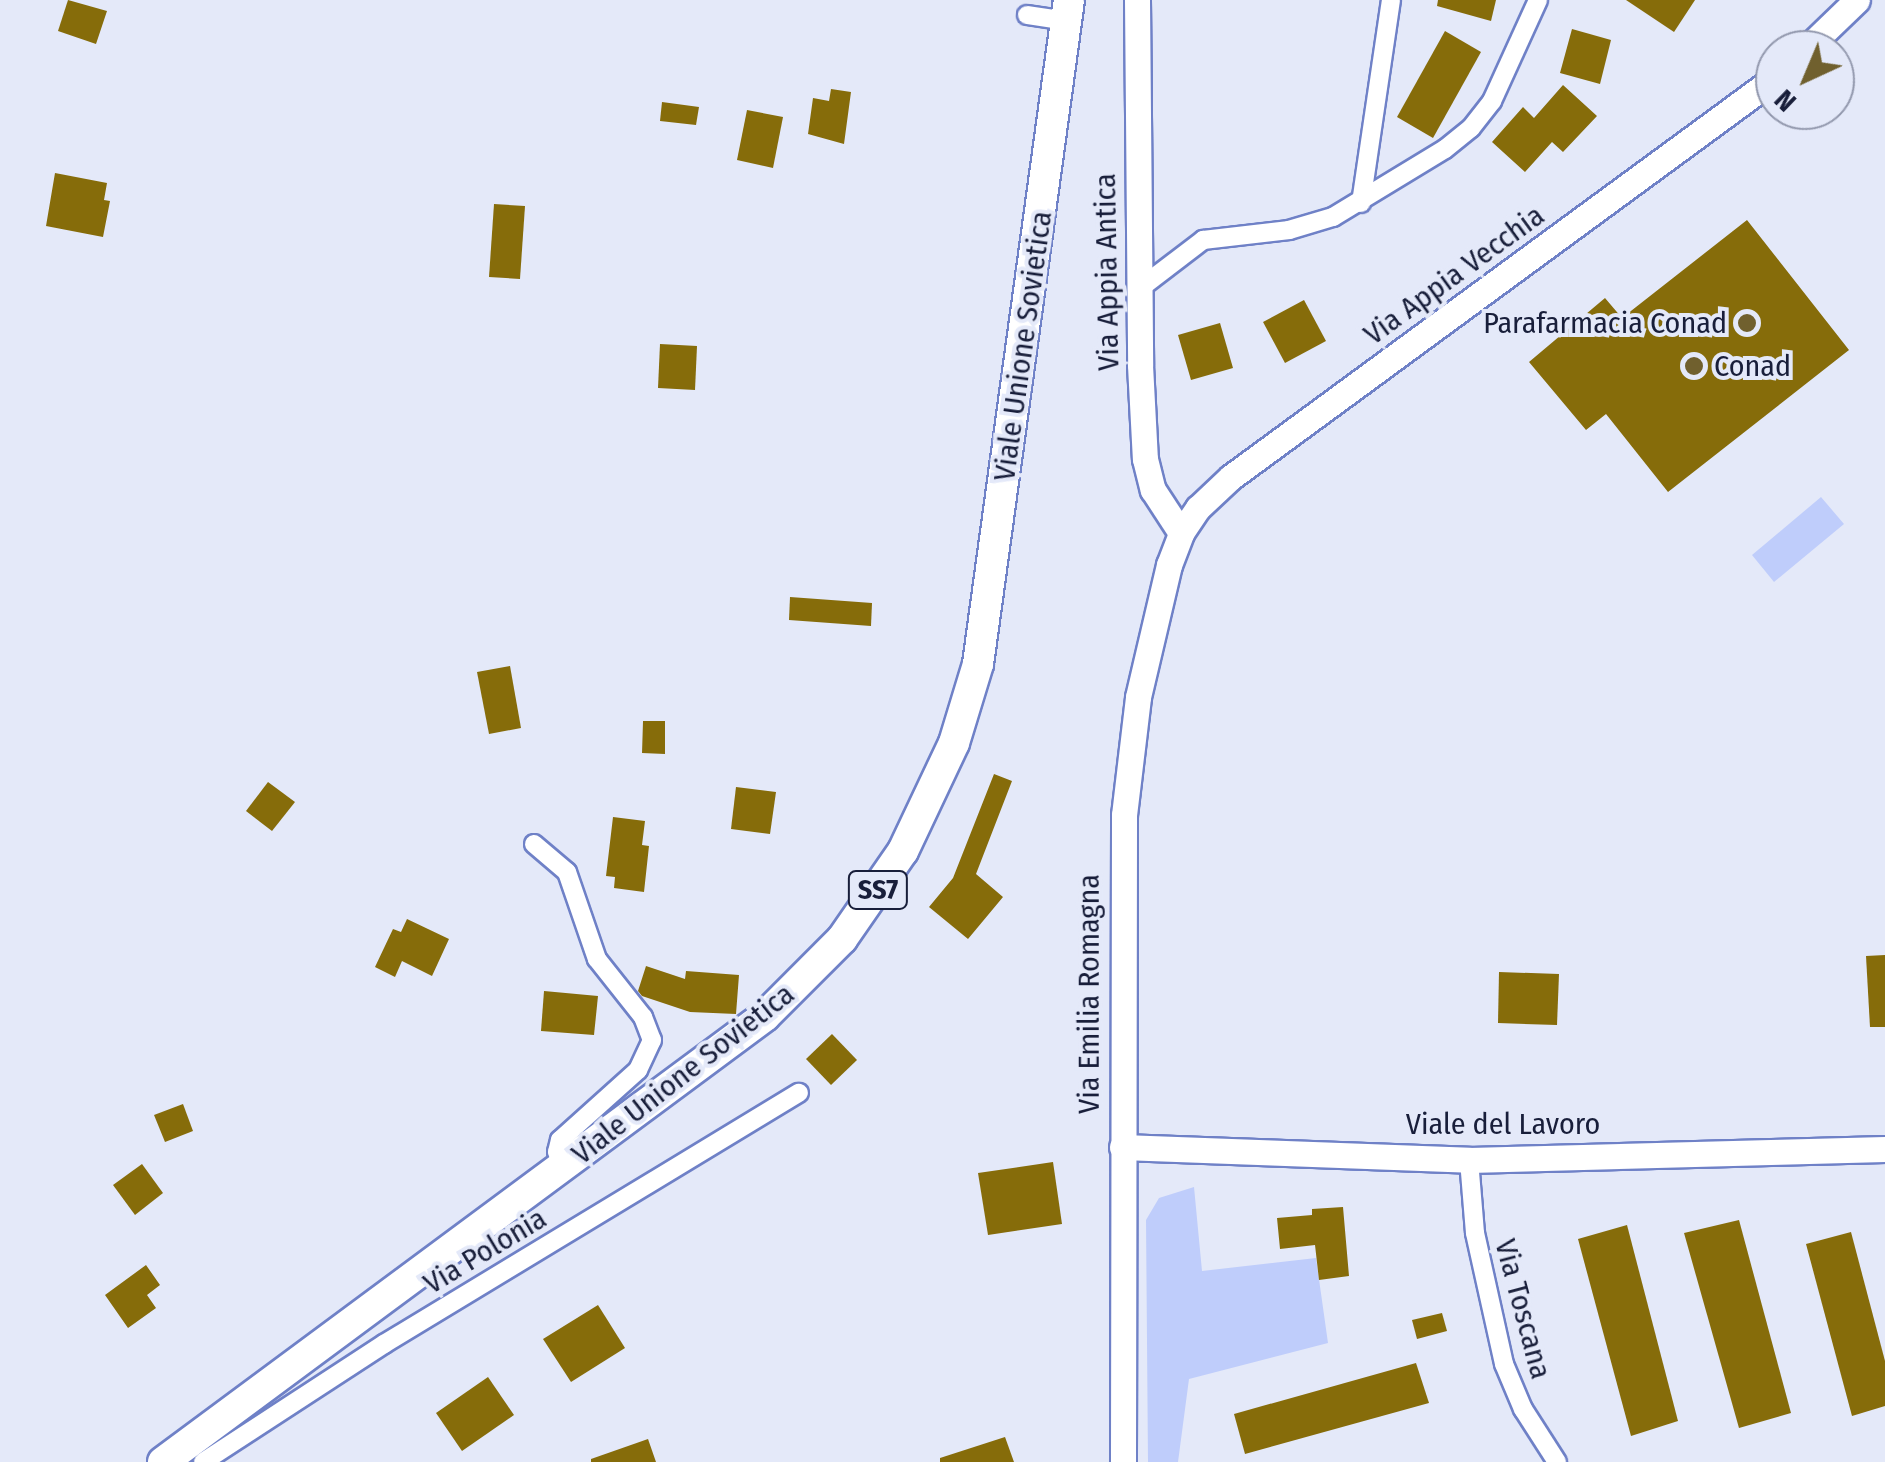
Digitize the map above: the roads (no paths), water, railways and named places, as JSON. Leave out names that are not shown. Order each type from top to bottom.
[{"type":"main road","name":"Via Appia Antica","points":[[1137,0],[1139,289],[1145,460],[1154,490],[1181,533]]},
{"type":"main road","points":[[1826,30],[1857,0]]},
{"type":"main road","name":"Viale Unione Sovietica","points":[[163,1462],[795,990],[864,910],[933,796],[964,716],[984,634],[1068,10]]},
{"type":"main road","name":"Via Appia Vecchia","points":[[1181,533],[1231,476],[1755,93]]},
{"type":"main road","name":"Via Emilia Romagna","points":[[1123,1462],[1121,877],[1130,747],[1150,636],[1181,533]]},
{"type":"main road","name":"Viale del Lavoro","points":[[1122,1147],[1468,1160],[1885,1149]]},
{"type":"street","points":[[1361,204],[1370,119],[1391,0]]},
{"type":"street","points":[[1139,289],[1203,240],[1304,227],[1361,204],[1445,149],[1483,115],[1500,88],[1538,0]]},
{"type":"street","points":[[1032,10],[1068,10]]},
{"type":"street","points":[[534,844],[568,872],[597,959],[643,1016],[652,1040],[638,1070],[565,1133],[557,1146],[563,1167]]},
{"type":"street","name":"Via Polonia","points":[[203,1462],[384,1344],[800,1093]]},
{"type":"street","name":"Via Toscana","points":[[1468,1160],[1475,1234],[1504,1364],[1523,1409],[1557,1462]]},
{"type":"place","name":"Parafarmacia Conad","points":[[1747,323]]},
{"type":"place","name":"Conad","points":[[1694,366]]}]
